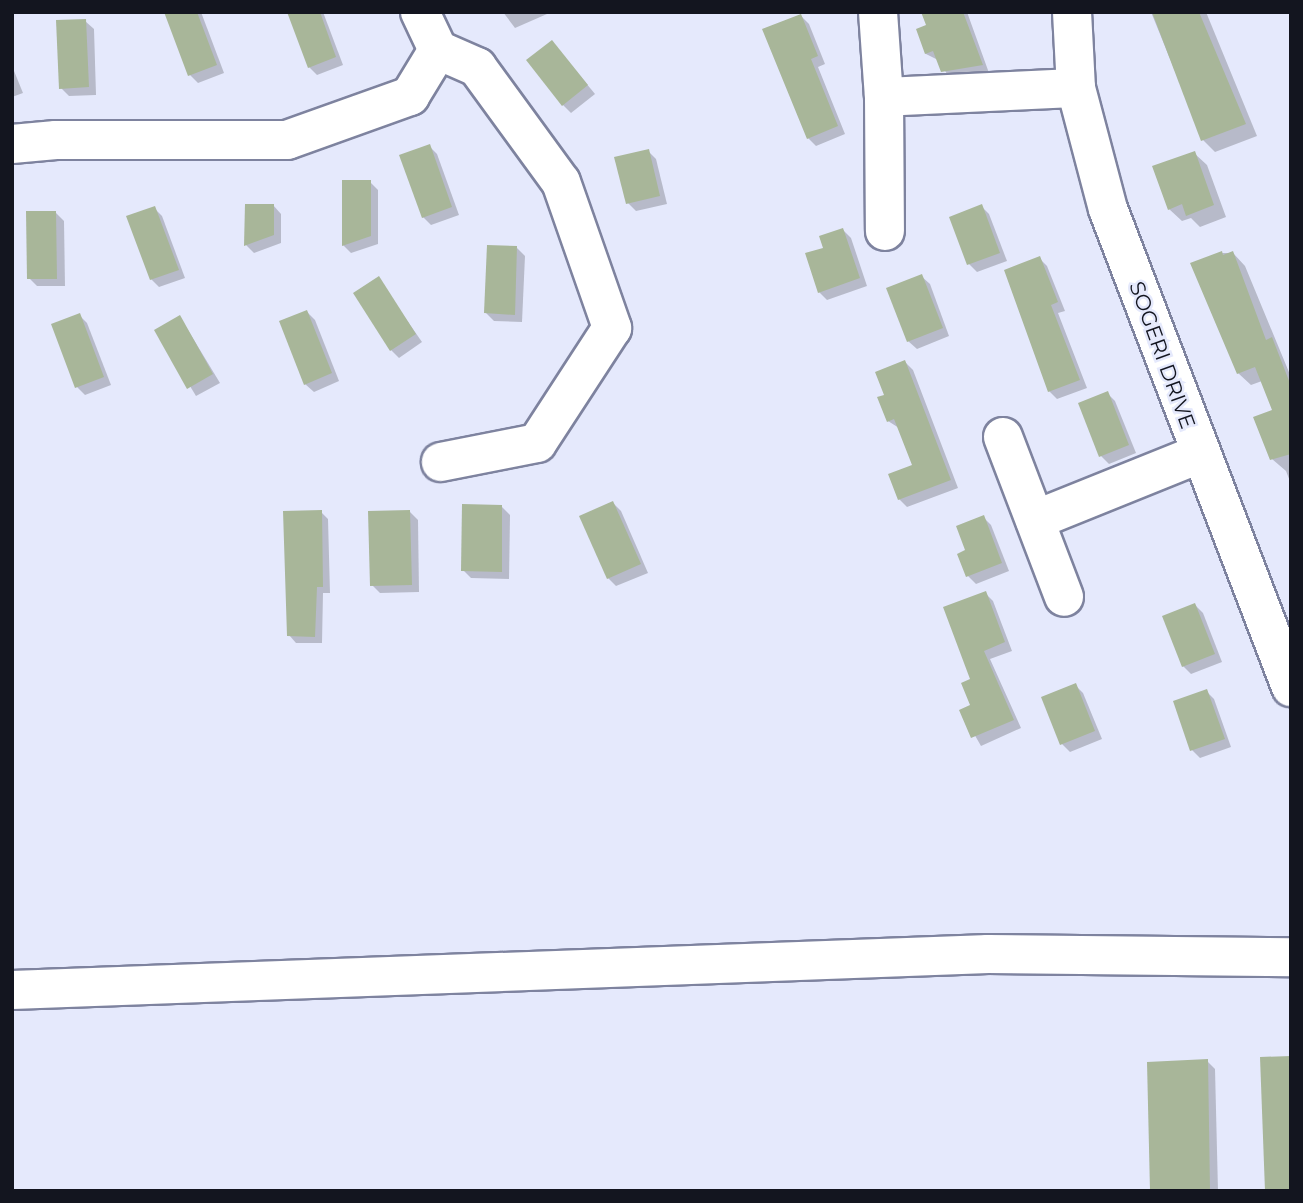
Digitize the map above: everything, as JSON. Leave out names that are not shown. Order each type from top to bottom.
[{"type":"street","points":[[420,12],[438,50],[477,67],[561,183],[612,328],[537,443],[441,462]]},
{"type":"street","points":[[877,12],[884,97],[885,230]]},
{"type":"street","name":"SOGERI DRIVE","points":[[1072,12],[1076,88],[1108,209],[1199,454],[1291,687]]},
{"type":"street","points":[[12,145],[56,140],[286,140],[410,96],[438,50]]},
{"type":"street","points":[[884,97],[1076,88]]},
{"type":"street","points":[[1003,437],[1064,597]]},
{"type":"street","points":[[1035,520],[1199,454]]},
{"type":"street","points":[[12,990],[988,954],[1291,957]]},
{"type":"building","points":[[164,12],[197,12],[217,65],[188,76]]},
{"type":"building","points":[[287,12],[320,12],[336,57],[308,68]]},
{"type":"building","points":[[921,12],[963,12],[983,65],[941,72],[933,51],[925,54],[916,29],[926,25]]},
{"type":"building","points":[[1152,12],[1199,12],[1246,124],[1201,141]]},
{"type":"building","points":[[801,14],[818,56],[811,59],[838,126],[807,139],[762,29]]},
{"type":"building","points":[[86,19],[89,87],[59,89],[56,20]]},
{"type":"building","points":[[552,40],[588,85],[562,106],[526,60]]},
{"type":"building","points":[[430,144],[452,207],[422,218],[399,155]]},
{"type":"building","points":[[649,149],[660,196],[626,204],[614,157]]},
{"type":"building","points":[[1195,151],[1214,205],[1186,216],[1182,204],[1168,210],[1152,166]]},
{"type":"building","points":[[342,180],[371,180],[371,236],[342,246]]},
{"type":"building","points":[[245,204],[274,204],[274,235],[244,246]]},
{"type":"building","points":[[982,204],[1000,253],[967,265],[949,217]]},
{"type":"building","points":[[155,206],[179,270],[150,280],[126,216]]},
{"type":"building","points":[[26,211],[56,211],[57,279],[27,279]]},
{"type":"building","points":[[843,228],[860,278],[818,293],[805,253],[823,248],[819,236]]},
{"type":"building","points":[[487,245],[517,246],[515,315],[484,313]]},
{"type":"building","points":[[1222,251],[1223,255],[1233,251],[1266,340],[1272,337],[1291,386],[1291,454],[1270,460],[1253,417],[1272,410],[1255,367],[1237,374],[1190,263]]},
{"type":"building","points":[[1040,256],[1058,302],[1051,305],[1080,380],[1048,392],[1004,270]]},
{"type":"building","points":[[922,274],[943,328],[907,342],[886,288]]},
{"type":"building","points":[[379,276],[416,334],[390,351],[353,293]]},
{"type":"building","points":[[307,310],[332,373],[304,385],[279,321]]},
{"type":"building","points":[[80,313],[104,377],[75,388],[51,324]]},
{"type":"building","points":[[180,315],[213,374],[187,389],[154,330]]},
{"type":"building","points":[[905,360],[951,480],[898,500],[888,474],[912,465],[894,419],[887,422],[877,397],[884,395],[875,372]]},
{"type":"building","points":[[1108,391],[1129,445],[1099,457],[1078,403]]},
{"type":"building","points":[[613,501],[641,564],[607,579],[579,516]]},
{"type":"building","points":[[462,504],[502,505],[502,572],[461,571]]},
{"type":"building","points":[[322,510],[323,587],[317,587],[315,637],[287,636],[283,511]]},
{"type":"building","points":[[410,510],[412,585],[370,586],[368,511]]},
{"type":"building","points":[[984,515],[1002,563],[966,577],[957,554],[965,550],[956,526]]},
{"type":"building","points":[[986,591],[1005,642],[984,651],[1014,720],[971,738],[959,710],[970,705],[961,683],[970,679],[943,607]]},
{"type":"building","points":[[1195,603],[1215,654],[1182,667],[1162,616]]},
{"type":"building","points":[[1076,683],[1095,731],[1060,745],[1041,697]]},
{"type":"building","points":[[1207,689],[1225,739],[1190,751],[1173,701]]},
{"type":"building","points":[[1291,1056],[1291,1191],[1265,1191],[1260,1057]]},
{"type":"building","points":[[1208,1059],[1210,1191],[1150,1191],[1147,1062]]}]
